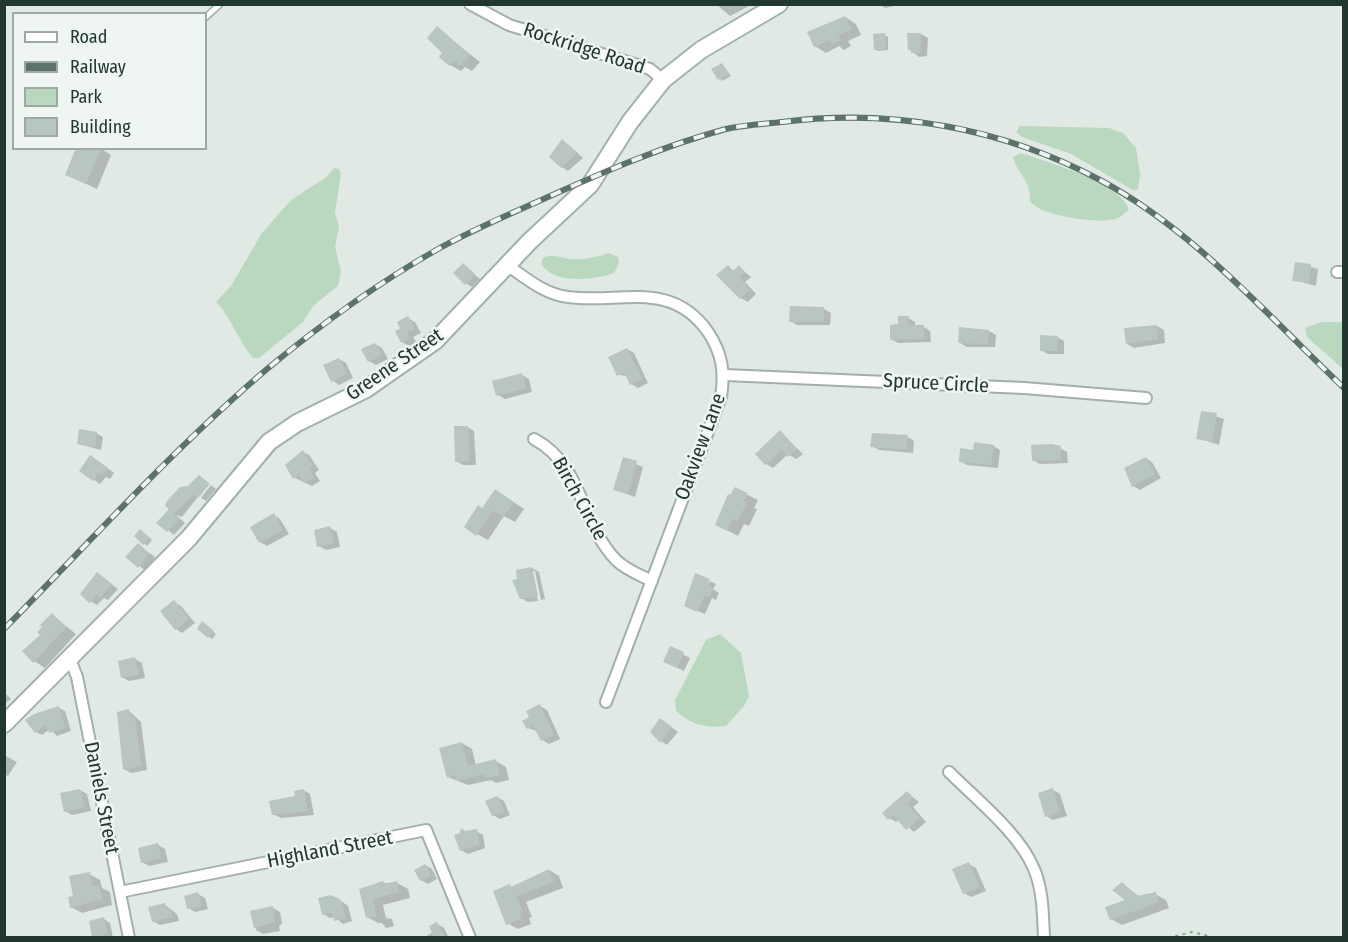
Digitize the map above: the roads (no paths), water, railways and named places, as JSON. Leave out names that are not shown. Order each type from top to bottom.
[{"type":"street","name":"Rockridge Road","points":[[470,4],[509,24],[650,69],[663,80]]},
{"type":"street","name":"Greene Street","points":[[4,724],[33,698],[195,532],[269,442],[297,423],[366,389],[452,326],[507,265],[590,184],[630,122],[663,80],[701,50],[779,4]]},
{"type":"street","name":"Oakview Lane","points":[[507,265],[539,287],[567,297],[634,295],[661,299],[679,305],[701,322],[721,356],[725,375],[721,397],[606,702]]},
{"type":"street","name":"Spruce Circle","points":[[725,375],[1024,388],[1146,398]]},
{"type":"street","name":"Birch Circle","points":[[534,439],[556,453],[563,463],[578,490],[589,519],[609,552],[627,569],[652,581]]},
{"type":"street","name":"Daniels Street","points":[[70,659],[77,677],[129,938]]},
{"type":"street","points":[[949,772],[1016,839],[1030,860],[1039,884],[1044,938]]},
{"type":"street","name":"Highland Street","points":[[120,892],[426,830],[470,938]]},
{"type":"lane","points":[[207,16],[220,4]]},
{"type":"railway","points":[[4,629],[198,431],[267,369],[350,305],[416,262],[462,236],[631,161],[702,136],[733,128],[823,118],[905,120],[986,135],[1063,162],[1135,201],[1199,249],[1344,388]]}]
